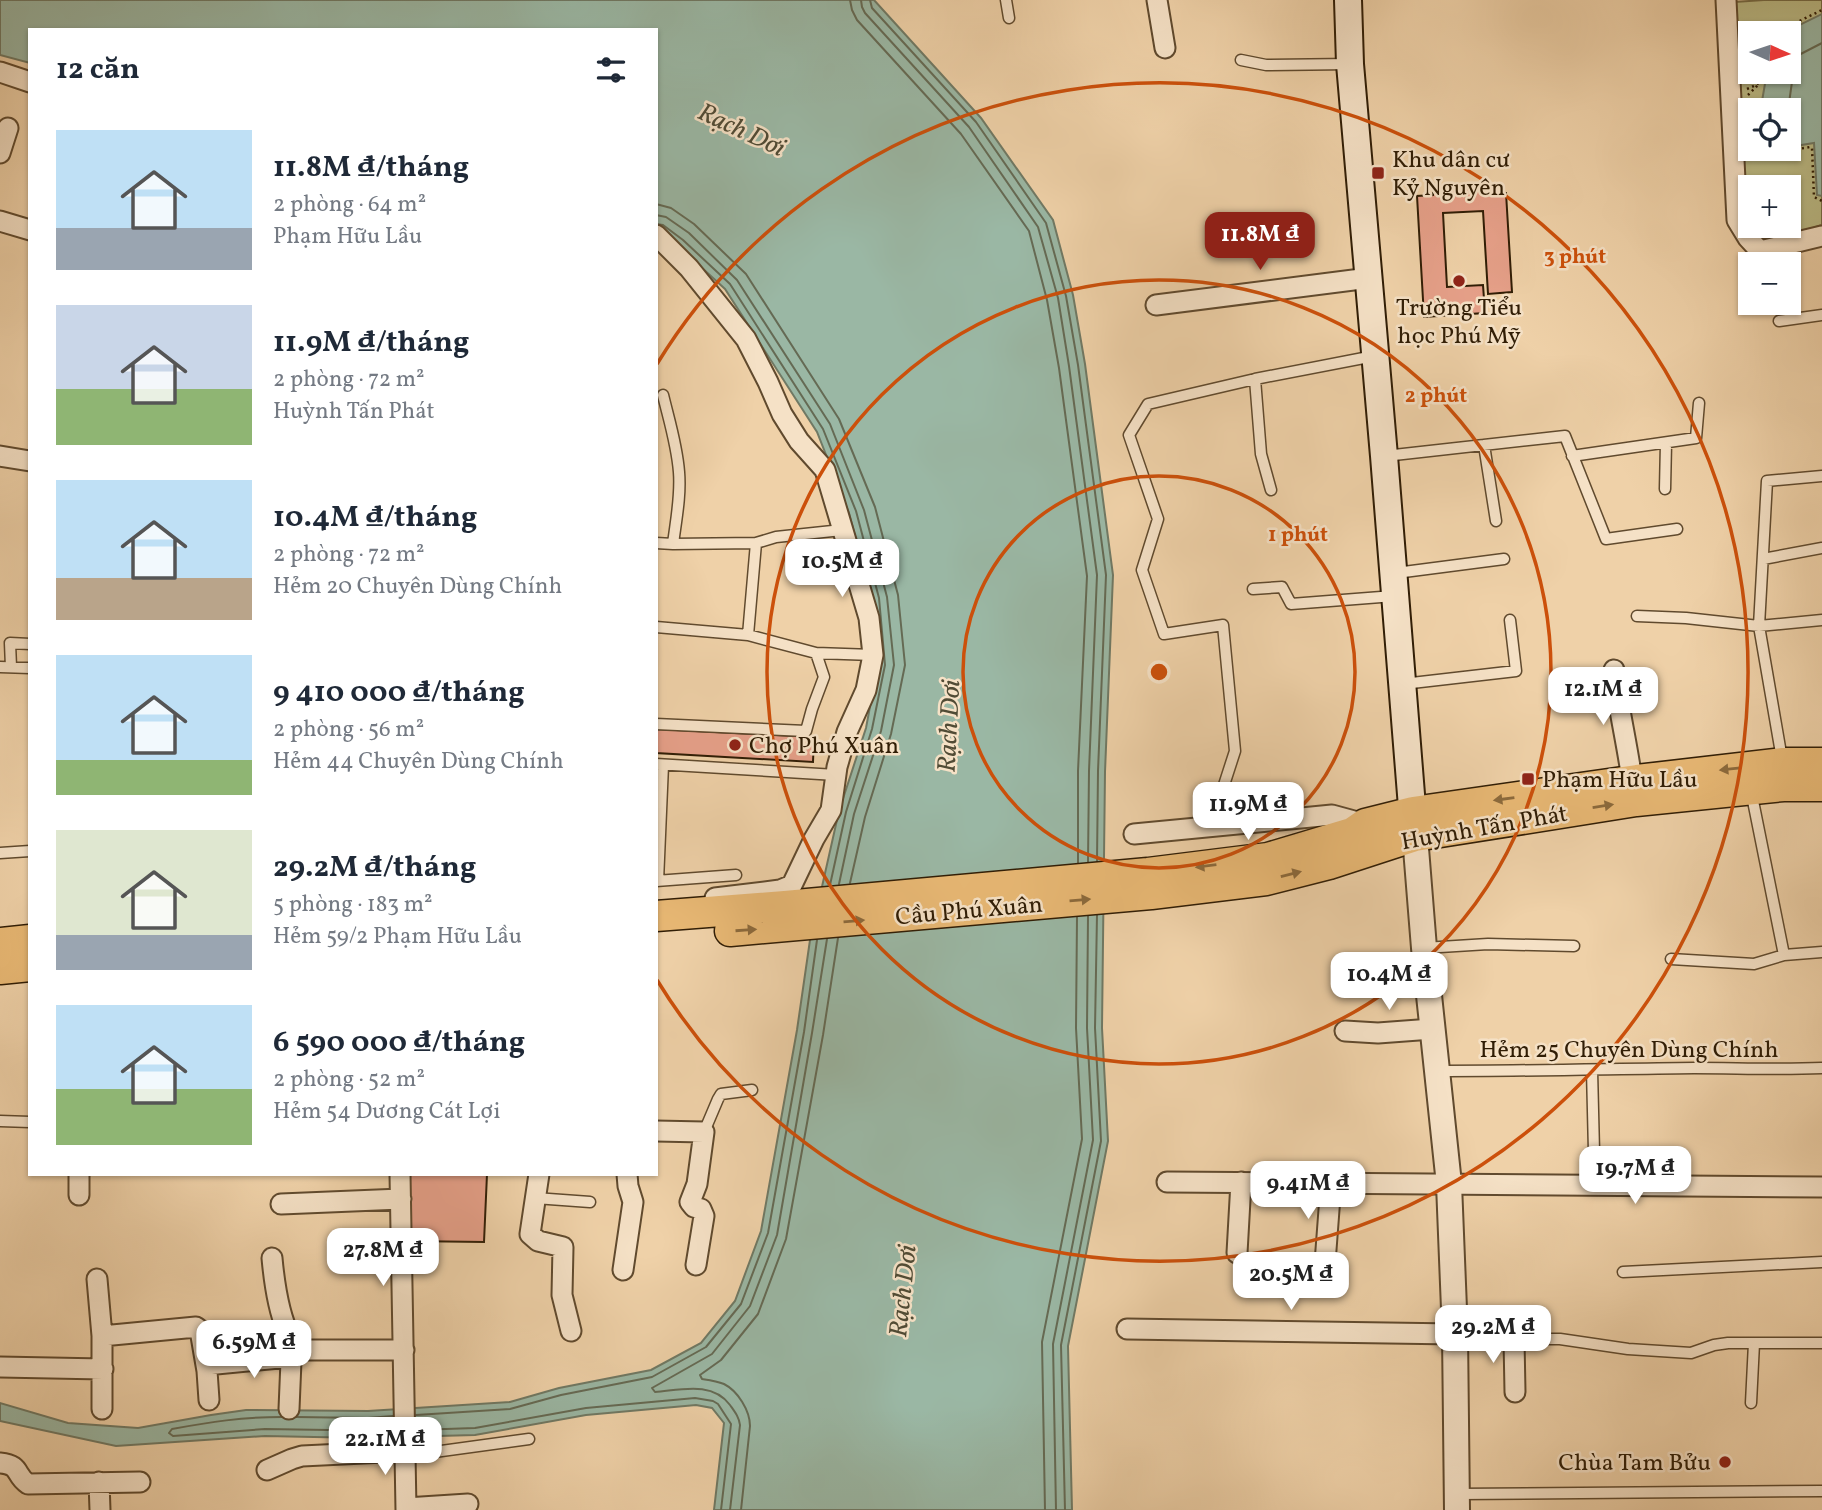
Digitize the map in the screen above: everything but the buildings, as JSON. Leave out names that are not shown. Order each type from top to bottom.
[{"type":"main road","points":[[1348,0],[1350,64],[1414,824]]},
{"type":"main road","name":"Huỳnh Tấn Phát","points":[[1150,883],[1266,880],[1329,864],[1414,824],[1632,780],[1783,763],[1822,763]]},
{"type":"main road","name":"Huỳnh Tấn Phát","points":[[1150,883],[1268,858],[1352,833],[1365,824],[1414,824],[1783,786],[1822,786]]},
{"type":"main road","name":"Cầu Phú Xuân","points":[[786,916],[1150,883]]},
{"type":"main road","points":[[658,916],[786,916]]},
{"type":"main road","points":[[658,935],[786,916]]},
{"type":"main road","points":[[0,943],[28,940]]},
{"type":"main road","points":[[0,969],[28,966]]},
{"type":"street","points":[[1157,0],[1165,48]]},
{"type":"street","points":[[1726,0],[1737,220],[1748,239],[1760,251],[1822,236]]},
{"type":"street","points":[[0,72],[28,81]]},
{"type":"street","points":[[0,153],[8,128]]},
{"type":"street","points":[[0,221],[28,229]]},
{"type":"street","points":[[658,238],[689,268],[746,339],[782,414],[799,441],[825,470],[869,618],[873,655],[866,690],[847,732],[836,775],[831,810],[792,885],[780,890],[658,904]]},
{"type":"street","points":[[1156,305],[1369,278]]},
{"type":"street","points":[[0,456],[28,461]]},
{"type":"street","points":[[1614,670],[1632,780]]},
{"type":"street","points":[[1134,834],[1332,815],[1365,824]]},
{"type":"street","points":[[1414,824],[1449,1184],[1455,1334],[1457,1502]]},
{"type":"street","points":[[1345,1031],[1378,1033],[1432,1029]]},
{"type":"street","points":[[658,1131],[705,1132],[697,1184],[690,1202],[701,1209],[704,1216],[696,1265]]},
{"type":"street","points":[[79,1176],[79,1195]]},
{"type":"street","points":[[400,1176],[405,1509],[468,1504]]},
{"type":"street","points":[[539,1176],[530,1234],[538,1241],[563,1247],[562,1295],[571,1331]]},
{"type":"street","points":[[623,1270],[633,1202],[627,1176]]},
{"type":"street","points":[[1167,1182],[1822,1188]]},
{"type":"street","points":[[1237,1253],[1241,1182]]},
{"type":"street","points":[[1325,1263],[1331,1183]]},
{"type":"street","points":[[281,1204],[401,1199]]},
{"type":"street","points":[[272,1258],[273,1275],[287,1333],[298,1348],[404,1350]]},
{"type":"street","points":[[97,1279],[102,1336],[102,1409]]},
{"type":"street","points":[[102,1336],[196,1327],[200,1330],[209,1400]]},
{"type":"street","points":[[1127,1329],[1455,1334]]},
{"type":"street","points":[[1514,1340],[1515,1392]]},
{"type":"street","points":[[206,1365],[290,1357],[289,1409]]},
{"type":"street","points":[[0,1367],[103,1369]]},
{"type":"street","points":[[267,1470],[302,1456],[405,1450]]},
{"type":"street","points":[[0,1463],[17,1468],[23,1481],[29,1484],[140,1482]]},
{"type":"street","points":[[99,1482],[100,1510]]},
{"type":"lane","points":[[1006,0],[1009,18]]},
{"type":"lane","points":[[1241,60],[1266,65],[1350,64]]},
{"type":"lane","points":[[1779,321],[1822,316]]},
{"type":"lane","points":[[1222,824],[1224,785],[1235,751],[1223,625],[1164,634],[1142,570],[1158,519],[1129,435],[1148,404],[1255,379],[1374,356]]},
{"type":"lane","points":[[1255,379],[1261,454],[1271,490]]},
{"type":"lane","points":[[663,395],[679,472],[679,501],[673,544]]},
{"type":"lane","points":[[1572,456],[1696,438],[1699,404]]},
{"type":"lane","points":[[1384,456],[1565,436],[1606,539],[1677,529]]},
{"type":"lane","points":[[1665,489],[1666,443]]},
{"type":"lane","points":[[1484,445],[1496,521]]},
{"type":"lane","points":[[1783,763],[1759,626],[1767,481],[1822,476]]},
{"type":"lane","points":[[658,543],[756,543],[776,537],[842,530]]},
{"type":"lane","points":[[748,635],[756,543]]},
{"type":"lane","points":[[1763,559],[1822,548]]},
{"type":"lane","points":[[1253,589],[1282,587],[1291,604],[1393,585],[1504,559]]},
{"type":"lane","points":[[1637,617],[1686,618],[1759,626],[1822,620]]},
{"type":"lane","points":[[1402,685],[1516,671],[1510,620]]},
{"type":"lane","points":[[658,627],[748,635],[816,653],[873,655]]},
{"type":"lane","points":[[28,644],[10,643],[6,667],[28,668]]},
{"type":"lane","points":[[658,724],[806,732],[824,677],[816,653]]},
{"type":"lane","points":[[658,842],[660,764],[836,775]]},
{"type":"lane","points":[[1751,791],[1784,955]]},
{"type":"lane","points":[[0,853],[28,851]]},
{"type":"lane","points":[[658,881],[736,875]]},
{"type":"lane","points":[[1424,948],[1488,944],[1574,946]]},
{"type":"lane","points":[[1671,960],[1754,964],[1784,955],[1822,952]]},
{"type":"lane","name":"Hẻm 25 Chuyên Dùng Chính","points":[[1437,1071],[1822,1068]]},
{"type":"lane","points":[[1592,1070],[1594,1152]]},
{"type":"lane","points":[[705,1132],[721,1094],[752,1090]]},
{"type":"lane","points":[[0,1121],[28,1122]]},
{"type":"lane","points":[[535,1198],[590,1202]]},
{"type":"lane","points":[[1623,1272],[1822,1262]]},
{"type":"lane","points":[[1455,1334],[1473,1342],[1560,1339],[1628,1349],[1690,1353],[1728,1343],[1822,1343]]},
{"type":"lane","points":[[1751,1403],[1754,1343]]},
{"type":"lane","points":[[405,1450],[529,1439]]},
{"type":"lane","points":[[1457,1502],[1822,1491]]},
{"type":"path","points":[[1800,21],[1822,10]]},
{"type":"path","points":[[1731,96],[1757,84]]},
{"type":"path","points":[[1801,149],[1812,148],[1814,197],[1822,201]]},
{"type":"green space","points":[[1822,0],[1822,225],[1801,232],[1801,175],[1743,175],[1742,161],[1801,161],[1801,98],[1739,98],[1738,84],[1801,84],[1801,21],[1738,21],[1738,81],[1734,2]]},
{"type":"water","name":"Rạch Dơi","points":[[0,0],[874,0],[981,118],[1053,220],[1073,295],[1085,364],[1113,575],[1105,772],[1102,1028],[1108,1141],[1068,1346],[1072,1510],[714,1510],[724,1423],[712,1408],[696,1405],[586,1415],[475,1435],[363,1438],[265,1436],[116,1446],[0,1421],[0,1403],[68,1423],[138,1428],[246,1410],[368,1411],[510,1402],[559,1388],[651,1370],[701,1343],[735,1301],[761,1231],[797,1030],[810,940],[839,811],[866,728],[878,664],[872,600],[849,513],[817,432],[725,289],[658,231],[658,28],[28,28],[28,62],[0,55]]},
{"type":"water","points":[[1822,14],[1822,196],[1817,195],[1814,143],[1801,145],[1801,98],[1763,98],[1765,84],[1801,84],[1801,24]]},
{"type":"place","name":"Khu dân cư Kỷ Nguyên","points":[[1378,173]]},
{"type":"place","name":"Trường Tiểu học Phú Mỹ","points":[[1459,281]]},
{"type":"place","name":"Chợ Phú Xuân","points":[[735,745]]},
{"type":"place","name":"Phạm Hữu Lầu","points":[[1528,779]]},
{"type":"place","name":"Chùa Tam Bửu","points":[[1725,1462]]}]
